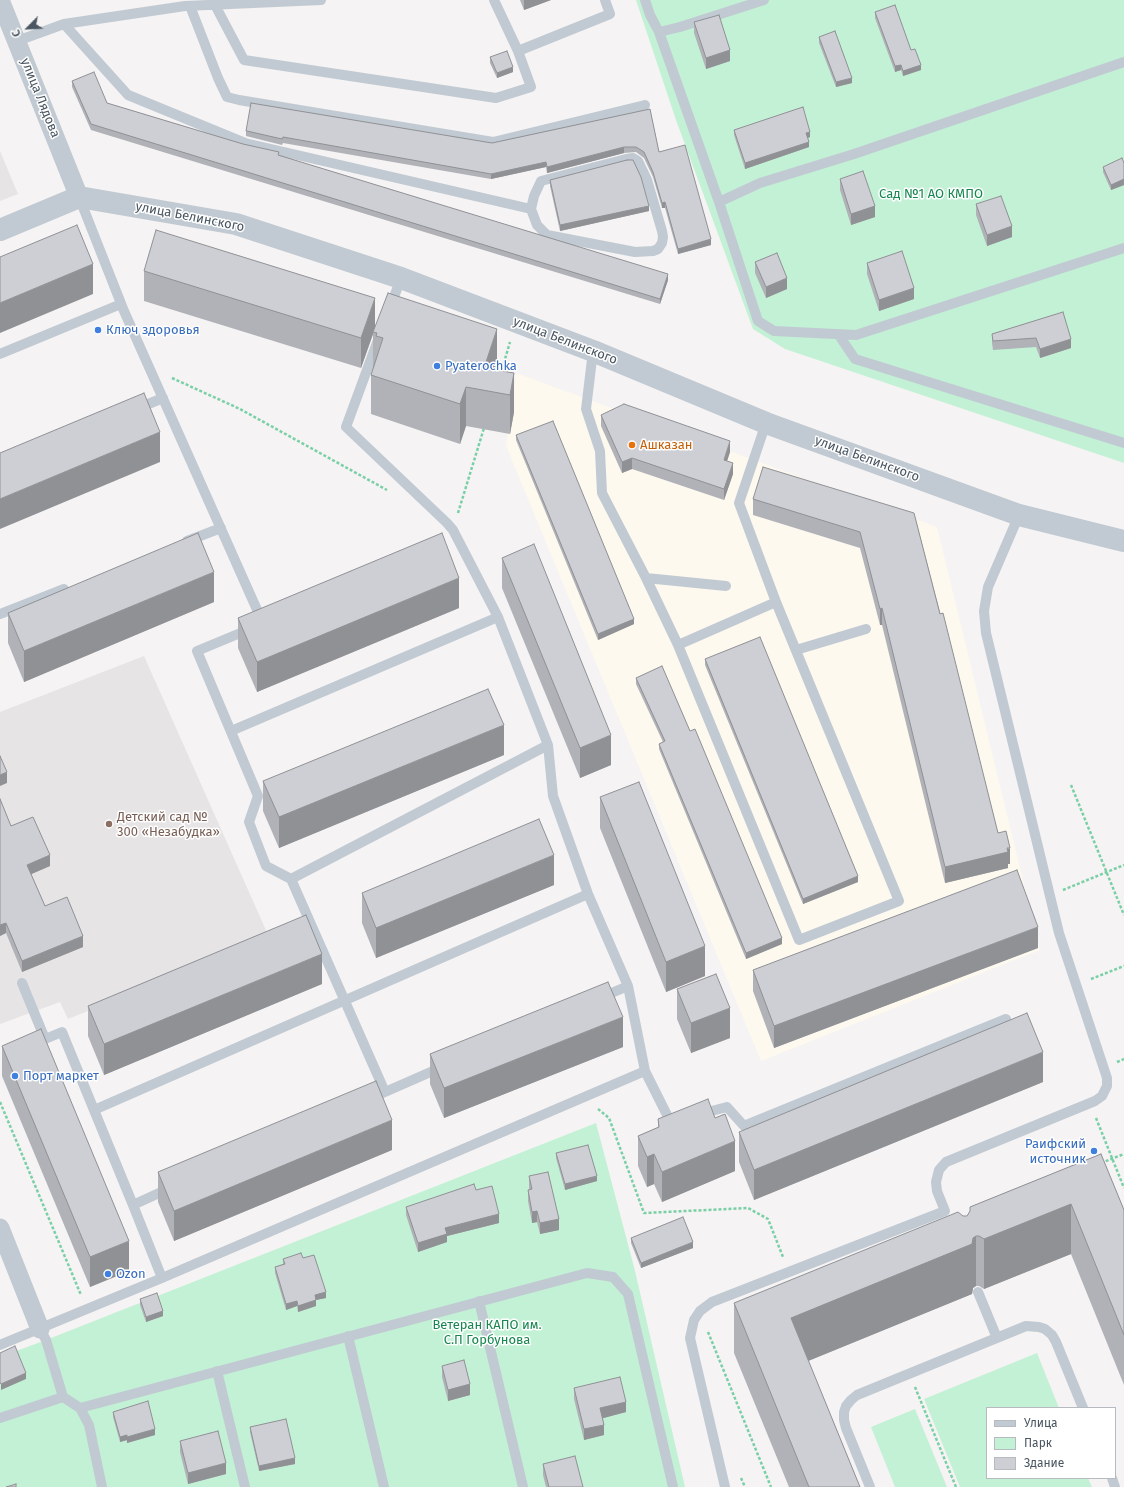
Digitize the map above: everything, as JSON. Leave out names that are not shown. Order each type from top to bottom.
[{"type":"street","name":"улица Лядова","points":[[0,0],[79,197]]},
{"type":"street","points":[[0,230],[79,197]]},
{"type":"street","name":"улица Белинского","points":[[79,197],[236,224],[400,278],[593,351],[766,423],[1019,515],[1124,541]]},
{"type":"street","points":[[0,1228],[40,1329]]},
{"type":"lane","points":[[17,41],[64,24],[190,6],[268,1],[321,0]]},
{"type":"lane","points":[[215,5],[244,60],[496,98],[531,87],[518,52],[494,0]]},
{"type":"lane","points":[[518,52],[610,14],[605,0]]},
{"type":"lane","points":[[645,0],[650,15],[659,32],[719,202],[758,320],[774,331],[856,335],[1124,248]]},
{"type":"lane","points":[[659,32],[680,28],[764,0]]},
{"type":"lane","points":[[190,6],[218,78],[227,96],[239,100],[493,142],[645,105]]},
{"type":"lane","points":[[64,24],[128,95],[245,143],[531,209]]},
{"type":"lane","points":[[719,202],[760,183],[854,154],[1124,62]]},
{"type":"lane","points":[[633,158],[638,161],[647,180],[662,231],[662,244],[658,249],[653,251],[635,252],[547,235],[537,225],[531,209],[540,181],[633,158]]},
{"type":"lane","points":[[79,197],[121,304],[149,368],[221,528],[267,621],[197,651],[258,796],[249,822],[266,866],[291,879],[385,1092]]},
{"type":"lane","points":[[387,315],[400,278]]},
{"type":"lane","points":[[0,354],[121,304]]},
{"type":"lane","points":[[382,330],[346,427],[447,523],[450,532],[498,617],[548,745],[553,796],[588,894],[628,986],[645,1071],[670,1121],[727,1107],[744,1126],[1006,1019]]},
{"type":"lane","points":[[838,334],[855,359],[1124,443]]},
{"type":"lane","points":[[593,351],[586,409],[600,451],[602,493],[646,578],[678,645],[799,940],[899,901],[776,602],[739,503],[766,423]]},
{"type":"lane","points":[[127,413],[163,398]]},
{"type":"lane","points":[[725,1487],[690,1338],[694,1320],[700,1311],[712,1302],[946,1215],[937,1191],[936,1182],[939,1170],[946,1162],[1090,1103],[1102,1096],[1107,1086],[1107,1078],[1062,945],[988,645],[985,623],[985,602],[988,587],[1019,515]]},
{"type":"lane","points":[[177,546],[221,528]]},
{"type":"lane","points":[[646,578],[726,586]]},
{"type":"lane","points":[[0,614],[74,586]]},
{"type":"lane","points":[[678,645],[776,602]]},
{"type":"lane","points":[[231,731],[498,617]]},
{"type":"lane","points":[[796,650],[866,629]]},
{"type":"lane","points":[[291,879],[548,745]]},
{"type":"lane","points":[[94,1110],[588,894]]},
{"type":"lane","points":[[22,983],[45,1039]]},
{"type":"lane","points":[[592,1001],[628,986]]},
{"type":"lane","points":[[26,1048],[62,1032],[162,1278]]},
{"type":"lane","points":[[356,1104],[450,1064]]},
{"type":"lane","points":[[0,1345],[162,1278],[645,1071]]},
{"type":"lane","points":[[133,1205],[176,1185]]},
{"type":"lane","points":[[80,1408],[586,1273],[613,1278],[628,1294],[673,1487]]},
{"type":"lane","points":[[978,1292],[997,1338]]},
{"type":"lane","points":[[479,1302],[523,1487]]},
{"type":"lane","points":[[870,1487],[844,1420],[844,1412],[851,1400],[857,1395],[1026,1326],[1045,1329],[1052,1335],[1083,1407]]},
{"type":"lane","points":[[40,1329],[46,1340],[64,1397],[80,1408],[89,1425],[102,1487]]},
{"type":"lane","points":[[348,1336],[384,1487]]},
{"type":"lane","points":[[217,1371],[245,1487]]},
{"type":"lane","points":[[0,1418],[64,1397]]},
{"type":"path","points":[[501,374],[516,322]]},
{"type":"path","points":[[149,368],[240,409],[392,492]]},
{"type":"path","points":[[450,532],[485,426]]},
{"type":"path","points":[[1071,785],[1124,915]]},
{"type":"path","points":[[1050,895],[1124,865]]},
{"type":"path","points":[[1076,985],[1124,966]]},
{"type":"path","points":[[585,1097],[609,1118],[644,1213],[748,1208],[768,1219],[789,1273]]},
{"type":"path","points":[[0,1102],[87,1308]]},
{"type":"path","points":[[1090,1103],[1124,1188]]},
{"type":"path","points":[[1098,1165],[1124,1154]]},
{"type":"path","points":[[700,1311],[772,1487]]},
{"type":"path","points":[[910,1374],[956,1487]]},
{"type":"shaded area","points":[[0,151],[18,194],[0,201]]},
{"type":"shaded area","points":[[516,373],[937,527],[1040,950],[761,1061],[506,446]]},
{"type":"shaded area","name":"Детский сад № 300 «Незабудка»","points":[[144,656],[269,937],[68,1019],[60,1002],[0,1024],[0,712]]},
{"type":"green space","name":"Сад №1 АО КМПО","points":[[636,0],[1124,0],[1124,463],[785,349],[753,329],[676,120]]},
{"type":"green space","name":"Ветеран КАПО им. С.П Горбунова","points":[[596,1123],[635,1271],[685,1487],[0,1487],[0,1357]]},
{"type":"green space","points":[[1037,1353],[1059,1407],[986,1407],[986,1479],[1088,1479],[1092,1487],[960,1487],[924,1399]]},
{"type":"green space","points":[[915,1409],[947,1487],[895,1487],[871,1427]]},
{"type":"building","points":[[895,5],[911,50],[915,49],[921,65],[903,71],[901,65],[895,66],[875,12]]},
{"type":"building","points":[[719,15],[730,50],[706,58],[694,22]]},
{"type":"building","points":[[835,31],[852,78],[836,82],[819,37]]},
{"type":"building","points":[[507,51],[513,67],[497,73],[490,57]]},
{"type":"building","points":[[94,72],[107,103],[243,144],[279,152],[278,155],[668,274],[660,299],[91,124],[72,81]]},
{"type":"building","points":[[251,103],[492,143],[650,109],[659,152],[685,145],[711,239],[678,249],[665,202],[662,203],[653,172],[644,152],[636,147],[624,147],[547,167],[546,162],[491,174],[283,137],[282,139],[246,131]]},
{"type":"building","points":[[803,107],[810,132],[806,133],[809,142],[745,163],[734,130]]},
{"type":"building","points":[[1122,158],[1124,163],[1124,179],[1111,185],[1103,167]]},
{"type":"building","points":[[627,160],[633,160],[641,177],[649,206],[560,225],[550,180]]},
{"type":"building","points":[[863,171],[875,206],[851,214],[840,179]]},
{"type":"building","points":[[1001,196],[1012,226],[987,235],[976,204]]},
{"type":"building","points":[[77,225],[93,264],[0,303],[0,257]]},
{"type":"building","points":[[156,230],[375,298],[361,338],[144,271]]},
{"type":"building","points":[[902,251],[914,288],[879,300],[867,263]]},
{"type":"building","points":[[777,253],[787,278],[766,287],[755,262]]},
{"type":"building","points":[[388,293],[497,329],[484,368],[514,373],[510,395],[466,387],[460,404],[371,375],[383,338],[376,336],[377,333],[373,332]]},
{"type":"building","points":[[1063,312],[1071,339],[1040,349],[1036,338],[993,341],[992,334]]},
{"type":"building","points":[[144,393],[160,432],[0,499],[0,453]]},
{"type":"building","points":[[624,404],[730,441],[724,460],[733,463],[724,489],[632,458],[622,462],[601,415]]},
{"type":"building","points":[[553,421],[634,619],[598,634],[516,435]]},
{"type":"building","points":[[763,467],[914,513],[940,614],[943,613],[998,833],[1006,831],[1010,848],[1007,848],[1008,852],[945,867],[882,608],[880,609],[860,532],[753,499]]},
{"type":"building","points":[[198,533],[214,572],[24,651],[8,613]]},
{"type":"building","points":[[442,533],[459,578],[257,662],[238,618]]},
{"type":"building","points":[[534,544],[611,735],[580,748],[502,558]]},
{"type":"building","points":[[760,637],[858,876],[803,899],[705,659]]},
{"type":"building","points":[[662,666],[690,731],[695,729],[782,938],[746,953],[659,744],[665,741],[636,678]]},
{"type":"building","points":[[488,689],[504,725],[279,817],[263,781]]},
{"type":"building","points":[[0,756],[7,772],[0,775]]},
{"type":"building","points":[[639,782],[705,946],[666,962],[600,797]]},
{"type":"building","points":[[0,799],[11,826],[33,817],[50,855],[27,865],[45,906],[67,897],[83,936],[22,961],[6,923],[0,925]]},
{"type":"building","points":[[539,819],[554,855],[376,928],[362,893]]},
{"type":"building","points":[[1017,870],[1038,927],[774,1026],[753,970]]},
{"type":"building","points":[[306,915],[322,954],[104,1044],[88,1006]]},
{"type":"building","points":[[716,974],[730,1008],[691,1023],[677,989]]},
{"type":"building","points":[[608,982],[623,1017],[444,1088],[430,1054]]},
{"type":"building","points":[[1027,1013],[1043,1052],[754,1170],[739,1132]]},
{"type":"building","points":[[41,1029],[129,1241],[90,1257],[2,1046]]},
{"type":"building","points":[[376,1081],[392,1120],[174,1211],[158,1172]]},
{"type":"building","points":[[708,1099],[715,1118],[725,1114],[735,1141],[662,1172],[654,1154],[647,1157],[638,1136],[659,1127],[658,1119]]},
{"type":"building","points":[[588,1145],[597,1176],[565,1184],[556,1153]]},
{"type":"building","points":[[1101,1154],[1124,1210],[1124,1335],[1071,1204],[984,1239],[976,1236],[973,1238],[972,1244],[791,1318],[860,1487],[809,1487],[734,1303],[958,1212],[963,1216],[967,1216],[970,1211],[970,1207]]},
{"type":"building","points":[[548,1172],[559,1219],[540,1223],[537,1211],[532,1212],[528,1190],[532,1189],[529,1176]]},
{"type":"building","points":[[474,1184],[476,1190],[492,1186],[499,1214],[445,1228],[447,1234],[418,1243],[406,1207]]},
{"type":"building","points":[[683,1217],[693,1242],[641,1263],[631,1238]]},
{"type":"building","points":[[301,1253],[303,1258],[314,1255],[326,1292],[315,1295],[316,1300],[298,1306],[297,1301],[286,1304],[275,1267],[285,1264],[283,1259]]},
{"type":"building","points":[[157,1293],[163,1311],[146,1317],[140,1299]]},
{"type":"building","points":[[15,1346],[26,1373],[1,1384],[0,1353]]},
{"type":"building","points":[[464,1360],[470,1384],[448,1390],[442,1366]]},
{"type":"building","points":[[620,1377],[626,1402],[600,1408],[604,1425],[584,1429],[574,1388]]},
{"type":"building","points":[[148,1401],[155,1429],[127,1437],[127,1435],[120,1437],[113,1412]]},
{"type":"building","points":[[286,1419],[295,1458],[259,1466],[250,1427]]},
{"type":"building","points":[[218,1431],[226,1463],[188,1473],[180,1441]]},
{"type":"building","points":[[575,1456],[583,1487],[549,1487],[543,1464]]},
{"type":"building","points":[[16,1484],[16,1487],[6,1487]]},
{"type":"place","name":"Ключ здоровья","points":[[98,330]]},
{"type":"place","name":"Pyaterochka","points":[[437,366]]},
{"type":"place","name":"Ашказан","points":[[632,445]]},
{"type":"place","name":"Детский сад № 300 «Незабудка»","points":[[109,824]]},
{"type":"place","name":"Порт маркет","points":[[15,1076]]},
{"type":"place","name":"Раифский источник","points":[[1094,1151]]},
{"type":"place","name":"Ozon","points":[[108,1274]]}]
